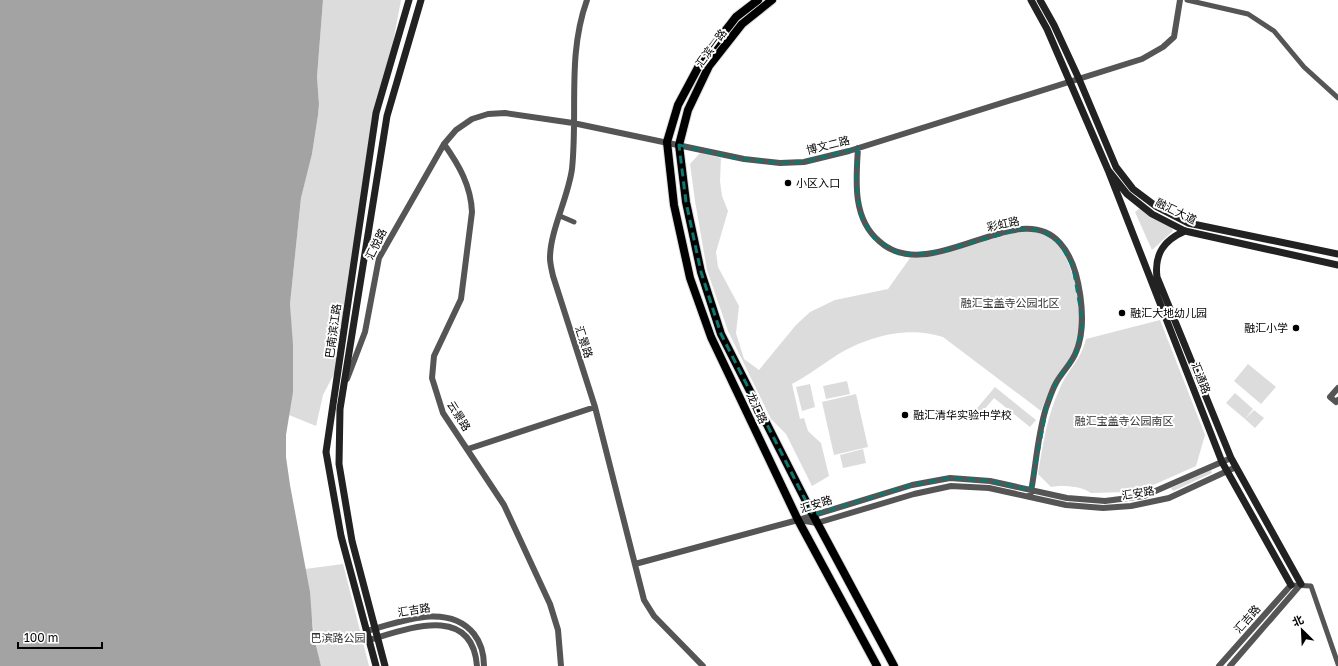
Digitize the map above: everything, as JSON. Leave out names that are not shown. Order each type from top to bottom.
[{"type":"main road","name":"巴南滨江路","points":[[376,666],[341,536],[326,452],[376,113],[409,0]]},
{"type":"main road","name":"巴南滨江路","points":[[385,666],[352,541],[339,464],[340,409],[387,116],[421,0]]},
{"type":"main road","name":"汇滨一路","points":[[667,142],[678,105],[701,62],[736,17],[758,0]]},
{"type":"main road","name":"汇滨一路","points":[[679,145],[688,110],[709,66],[742,24],[772,0]]},
{"type":"main road","name":"融汇大道","points":[[1031,0],[1047,29],[1108,170],[1127,194],[1152,214],[1185,230],[1338,264]]},
{"type":"main road","name":"融汇大道","points":[[1040,0],[1054,25],[1079,79],[1116,167],[1133,189],[1157,207],[1188,223],[1338,254]]},
{"type":"main road","name":"龙汇路","points":[[667,142],[674,205],[690,278],[711,337],[798,520],[877,666]]},
{"type":"main road","name":"龙汇路","points":[[679,145],[686,202],[701,272],[721,334],[817,523],[894,666]]},
{"type":"main road","name":"汇通路","points":[[1108,170],[1222,462],[1291,585]]},
{"type":"main road","name":"汇通路","points":[[1185,230],[1167,240],[1161,248],[1156,258],[1156,277],[1231,458],[1301,584]]},
{"type":"street","name":"汇景路","points":[[587,0],[576,40],[573,77],[572,170],[553,238],[550,258],[553,276],[595,407],[641,591],[649,608],[703,666]]},
{"type":"street","name":"博文二路","points":[[444,144],[456,130],[472,119],[488,114],[505,112],[667,142],[734,158],[780,163],[804,162],[858,148],[1142,59],[1163,47],[1174,37],[1180,0]]},
{"type":"street","points":[[1187,0],[1248,14],[1274,31],[1304,67],[1338,98]]},
{"type":"street","name":"汇悦路","points":[[344,385],[365,332],[378,258],[444,144]]},
{"type":"street","name":"云景路","points":[[444,144],[465,178],[471,199],[472,212],[461,299],[434,356],[432,378],[443,413],[504,505],[550,604],[558,630],[561,666]]},
{"type":"street","name":"彩虹路","points":[[858,148],[856,181],[861,216],[866,227],[884,247],[901,255],[918,255],[940,252],[995,234],[1020,229],[1041,230],[1060,243],[1073,267],[1082,310],[1083,324],[1081,340],[1076,354],[1056,383],[1047,406],[1042,424],[1031,494]]},
{"type":"street","points":[[560,216],[574,222]]},
{"type":"street","points":[[1337,401],[1330,397],[1338,388]]},
{"type":"street","points":[[468,449],[595,407]]},
{"type":"street","name":"汇安路","points":[[798,520],[817,523],[914,494],[951,486],[989,488],[1031,494],[1104,501],[1131,499],[1151,493],[1231,458]]},
{"type":"street","name":"汇安路","points":[[798,520],[912,485],[950,478],[990,481],[1066,505],[1103,508],[1131,506],[1169,498],[1236,467]]},
{"type":"street","points":[[635,564],[798,520]]},
{"type":"street","name":"汇吉路","points":[[1230,666],[1301,584]]},
{"type":"street","points":[[1291,585],[1301,584],[1311,586],[1338,664]]},
{"type":"street","name":"汇吉路","points":[[1219,666],[1291,585]]},
{"type":"street","name":"汇吉路","points":[[367,631],[423,617],[441,617],[452,619],[466,626],[476,637],[481,647],[484,666]]},
{"type":"street","name":"汇吉路","points":[[369,640],[419,626],[431,624],[448,626],[463,634],[469,641],[476,656],[477,666]]},
{"type":"highlighted area","points":[[679,145],[734,158],[780,163],[804,162],[858,148],[856,181],[861,216],[874,238],[901,255],[940,252],[1020,229],[1041,230],[1060,243],[1073,267],[1083,324],[1076,354],[1056,383],[1047,406],[1031,490],[990,481],[950,478],[912,485],[813,515],[721,334],[701,272],[686,202]]},
{"type":"green space","points":[[323,0],[401,0],[378,122],[336,370],[323,395],[316,426],[289,415],[293,376],[290,304],[301,198],[312,154],[318,115],[319,104],[317,77]]},
{"type":"green space","name":"融汇宝盖寺公园北区","points":[[700,153],[721,158],[720,181],[722,196],[728,211],[716,252],[718,267],[739,306],[736,333],[744,359],[759,370],[796,325],[810,312],[835,300],[888,289],[910,258],[924,257],[952,251],[992,237],[1020,232],[1035,232],[1054,241],[1064,253],[1073,276],[1079,303],[1080,329],[1079,339],[1075,350],[1054,381],[1041,411],[943,337],[915,332],[887,335],[873,339],[846,350],[792,384],[800,419],[804,418],[808,431],[821,443],[829,476],[812,486],[786,434],[771,419],[728,331],[707,270],[690,164]]},
{"type":"green space","points":[[1140,208],[1172,228],[1173,231],[1152,250],[1135,212]]},
{"type":"green space","name":"融汇宝盖寺公园南区","points":[[1160,320],[1205,435],[1196,466],[1142,490],[1131,492],[1091,493],[1072,487],[1051,487],[1038,474],[1046,430],[1052,409],[1063,381],[1081,354],[1086,339]]},
{"type":"green space","points":[[1248,364],[1276,387],[1261,404],[1234,381]]},
{"type":"green space","points":[[847,381],[850,394],[826,399],[823,386]]},
{"type":"green space","points":[[810,384],[815,407],[802,411],[796,387]]},
{"type":"green space","points":[[995,387],[1036,420],[1030,427],[994,398],[983,411],[973,413]]},
{"type":"green space","points":[[1235,393],[1253,409],[1245,419],[1226,403]]},
{"type":"green space","points":[[856,394],[868,447],[834,455],[822,402]]},
{"type":"green space","points":[[1254,410],[1264,418],[1255,428],[1245,419]]},
{"type":"green space","points":[[863,449],[866,463],[843,468],[840,455]]},
{"type":"green space","points":[[1211,470],[1212,473],[1173,491],[1171,488]]},
{"type":"green space","name":"巴滨路公园","points":[[343,564],[369,666],[321,666],[305,569]]},
{"type":"shaded area","points":[[0,0],[323,0],[317,77],[319,104],[318,115],[312,154],[301,198],[290,304],[293,345],[293,392],[286,435],[286,457],[290,485],[310,592],[313,633],[321,666],[0,666]]},
{"type":"place","name":"小区入口","points":[[788,183]]},
{"type":"place","name":"融汇大地幼儿园","points":[[1122,313]]},
{"type":"place","name":"融汇小学","points":[[1296,328]]},
{"type":"place","name":"融汇清华实验中学校","points":[[905,415]]}]
